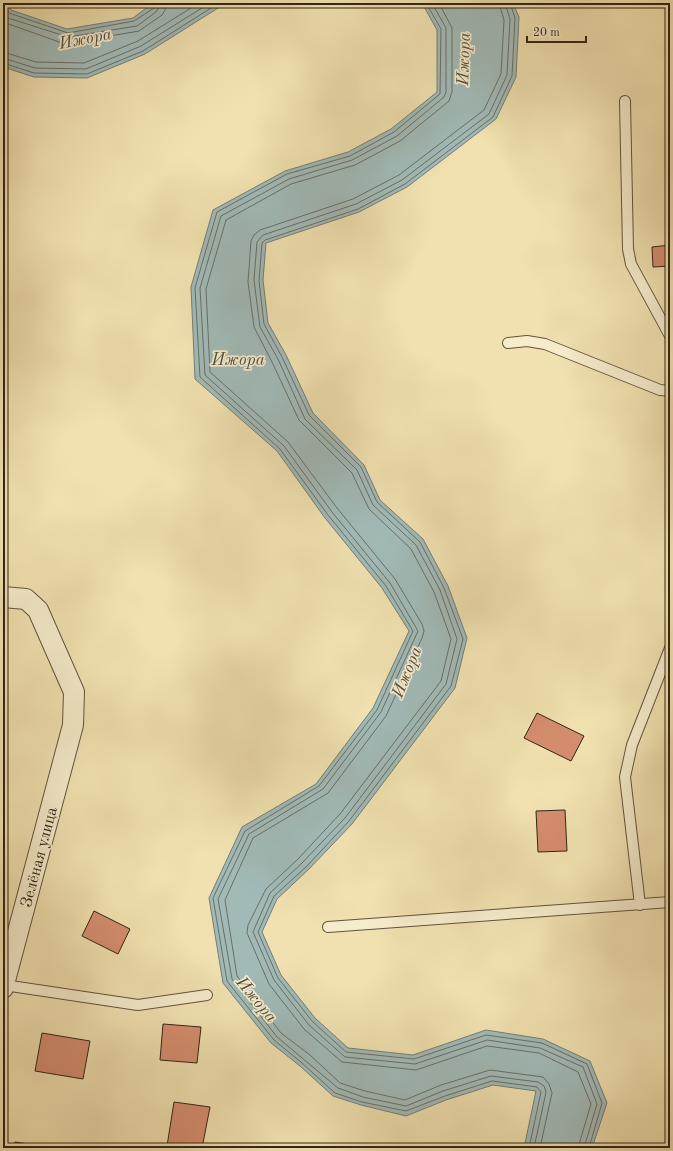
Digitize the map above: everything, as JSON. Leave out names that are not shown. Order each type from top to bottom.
[{"type":"street","name":"Зелёная улица","points":[[3,597],[26,599],[38,610],[74,692],[73,725],[3,986]]},
{"type":"lane","points":[[626,100],[628,249],[631,264],[670,336]]},
{"type":"lane","points":[[508,343],[527,341],[545,344],[660,390],[670,391]]},
{"type":"lane","points":[[640,905],[625,777],[632,745],[670,648]]},
{"type":"lane","points":[[328,927],[670,902]]},
{"type":"lane","points":[[3,986],[138,1005],[207,995]]},
{"type":"water","name":"Ижора","points":[[3,3],[7,3],[11,10],[67,29],[133,18],[153,3],[226,3],[145,54],[87,78],[34,77],[3,67]]},
{"type":"water","name":"Ижора","points":[[422,3],[513,3],[519,17],[516,77],[496,119],[407,187],[359,212],[266,243],[263,280],[268,323],[286,355],[313,413],[364,465],[380,500],[423,539],[448,586],[467,638],[455,688],[352,824],[309,869],[277,899],[262,932],[281,975],[315,1018],[348,1048],[413,1055],[486,1030],[543,1039],[590,1061],[607,1103],[592,1148],[524,1148],[536,1091],[493,1085],[446,1100],[406,1116],[361,1105],[333,1096],[300,1066],[271,1043],[223,983],[209,898],[242,827],[316,784],[373,708],[409,631],[382,588],[325,518],[277,451],[195,379],[191,287],[213,210],[285,171],[348,152],[391,129],[437,92],[437,30]]},
{"type":"building","points":[[670,245],[670,266],[653,267],[652,247]]},
{"type":"building","points":[[537,713],[584,736],[571,761],[524,738]]},
{"type":"building","points":[[565,810],[567,851],[538,852],[536,811]]},
{"type":"building","points":[[94,911],[130,929],[118,954],[82,936]]},
{"type":"building","points":[[163,1024],[201,1027],[197,1063],[160,1060]]},
{"type":"building","points":[[42,1033],[90,1041],[83,1079],[35,1071]]},
{"type":"building","points":[[174,1102],[210,1107],[202,1148],[167,1146]]},
{"type":"building","points":[[15,1142],[57,1148],[14,1148]]}]
